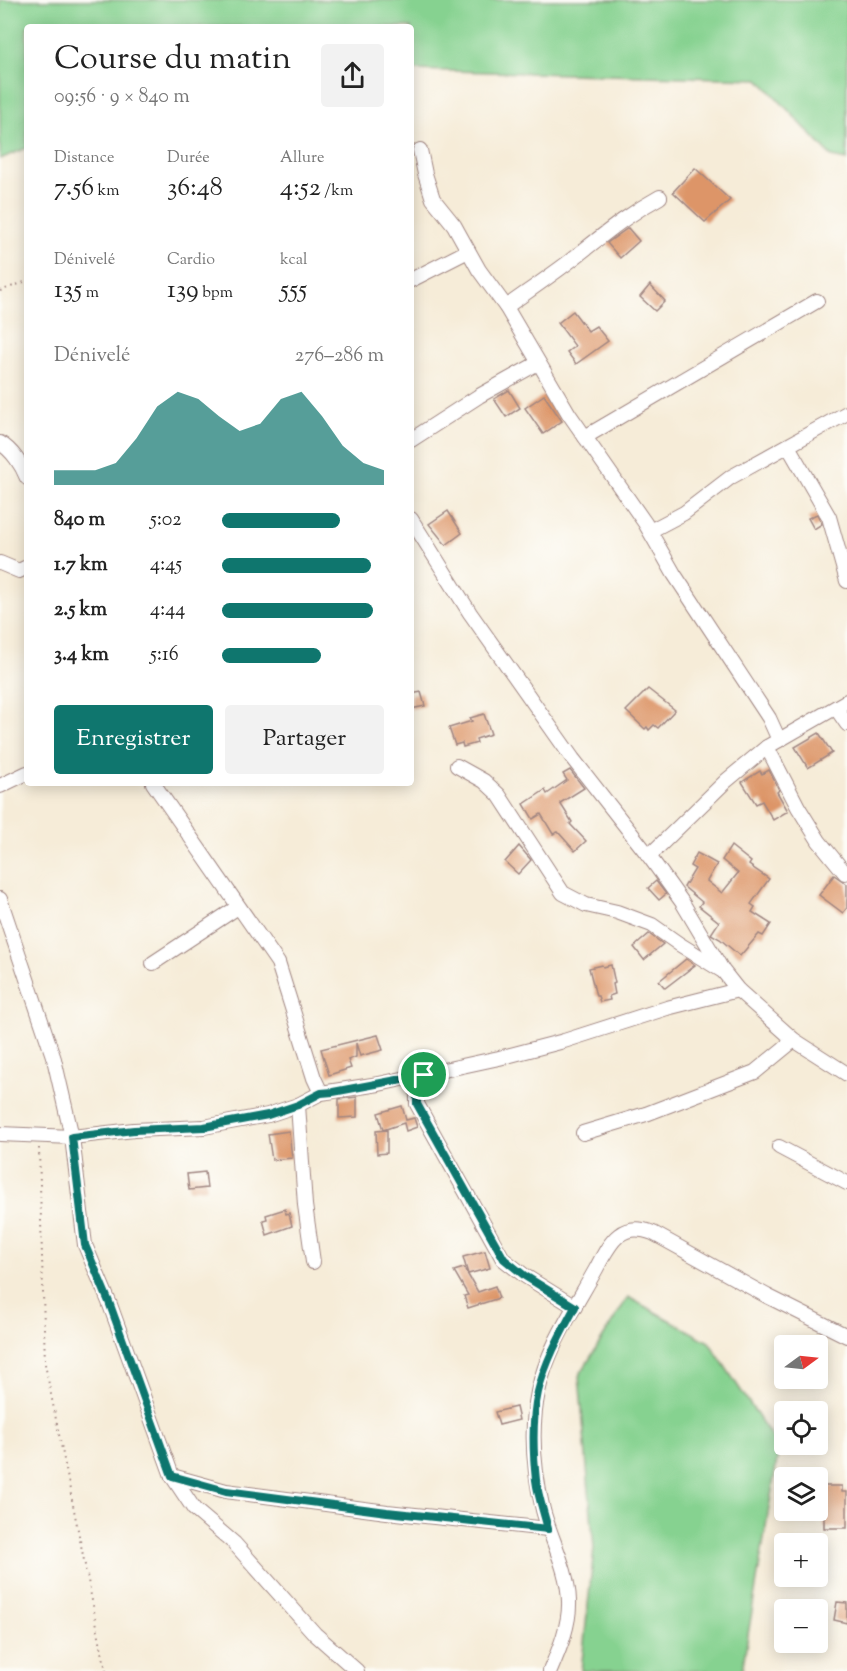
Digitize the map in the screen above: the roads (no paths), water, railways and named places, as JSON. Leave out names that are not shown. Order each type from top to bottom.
[{"type":"street","points":[[420,150],[433,199],[453,225],[585,437],[650,531],[674,574],[769,718],[773,744],[809,824],[845,873]]},
{"type":"street","points":[[506,307],[570,261],[591,242],[633,211],[660,197]]},
{"type":"street","points":[[414,278],[468,251]]},
{"type":"street","points":[[585,437],[818,301]]},
{"type":"street","points":[[414,438],[479,396],[538,363]]},
{"type":"street","points":[[650,531],[684,513],[731,477],[847,413]]},
{"type":"street","points":[[0,443],[6,446],[24,473]]},
{"type":"street","points":[[788,446],[829,517],[847,581]]},
{"type":"street","points":[[414,524],[470,614],[573,759],[682,902],[723,971],[738,990],[794,1040],[847,1074]]},
{"type":"street","points":[[0,563],[19,571],[24,568]]},
{"type":"street","points":[[649,856],[726,781],[773,744],[842,705],[847,724]]},
{"type":"street","points":[[457,766],[484,781],[499,795],[563,893],[586,905],[617,912],[652,925],[723,971]]},
{"type":"street","points":[[0,786],[24,774]]},
{"type":"street","points":[[155,786],[278,963],[321,1093]]},
{"type":"street","points":[[0,899],[54,1059],[72,1137],[85,1245],[109,1302],[172,1476],[194,1509],[234,1544],[315,1634],[357,1671]]},
{"type":"street","points":[[153,963],[238,907]]},
{"type":"street","points":[[0,1134],[72,1137],[134,1130],[204,1127],[268,1115],[298,1105],[321,1093],[424,1075],[564,1041],[668,1008],[738,990]]},
{"type":"street","points":[[583,1133],[646,1114],[755,1072],[794,1040]]},
{"type":"street","points":[[424,1075],[417,1091],[417,1104],[504,1259],[525,1276],[575,1307]]},
{"type":"street","points":[[298,1105],[305,1205],[313,1262]]},
{"type":"street","points":[[779,1147],[847,1183]]},
{"type":"street","points":[[550,1671],[563,1639],[570,1603],[566,1577],[548,1529],[536,1481],[534,1445],[538,1391],[546,1368],[575,1307],[605,1252],[619,1235],[629,1229],[640,1228],[847,1336]]},
{"type":"street","points":[[172,1476],[226,1491],[387,1512],[548,1529]]}]
